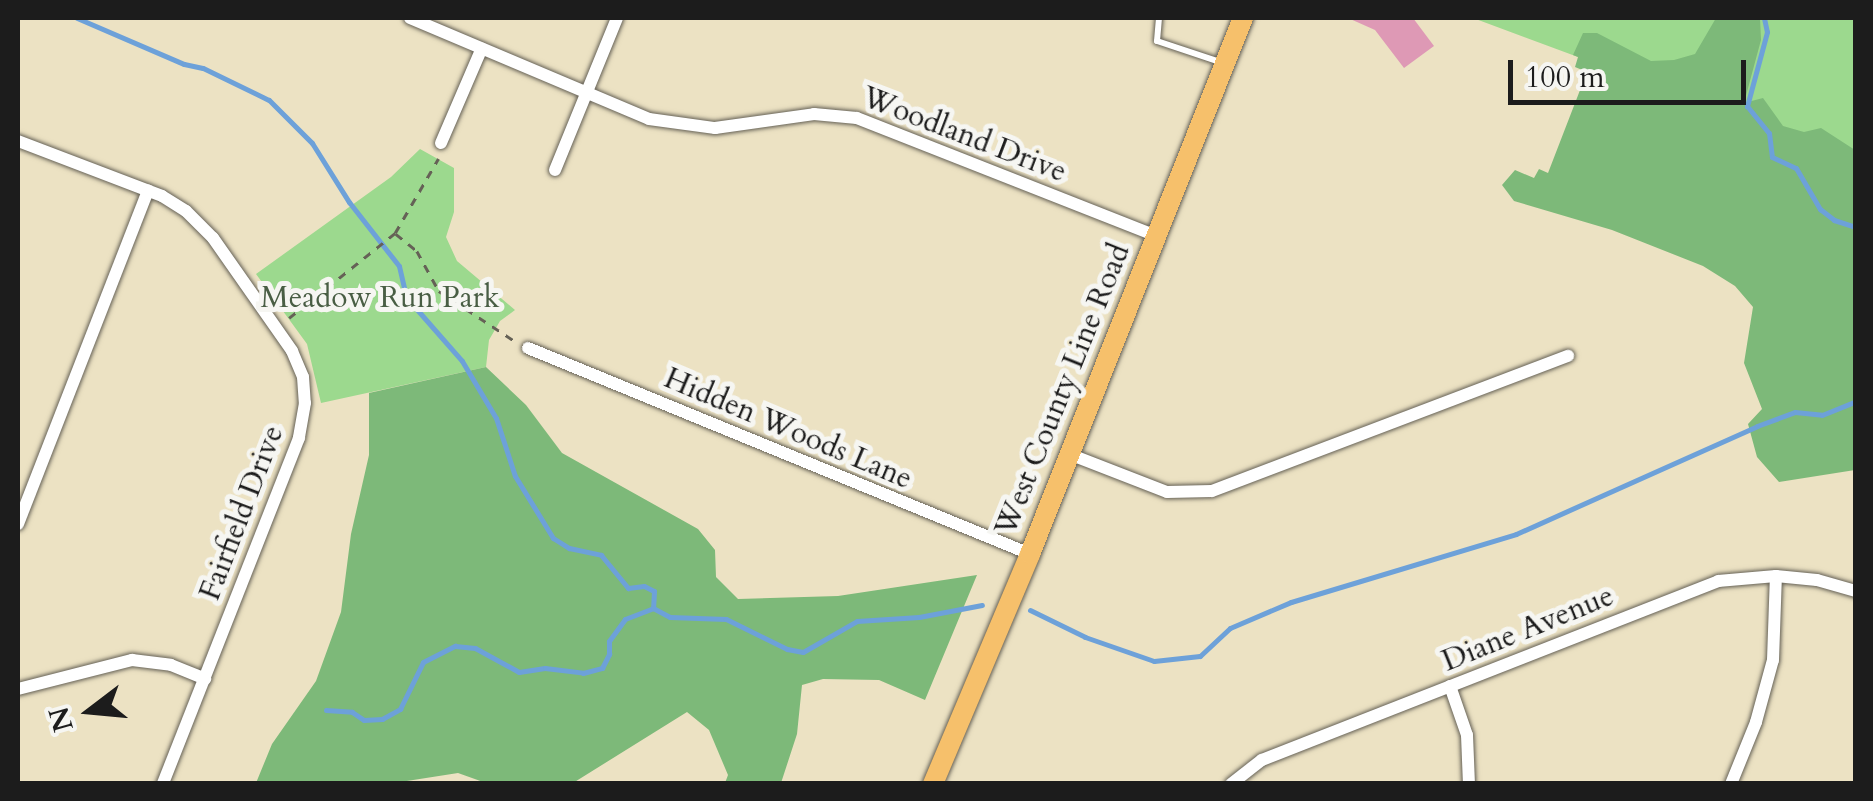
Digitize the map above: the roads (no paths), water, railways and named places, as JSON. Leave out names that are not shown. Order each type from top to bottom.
[{"type":"main road","name":"West County Line Road","points":[[933,784],[1030,554],[1242,18]]},
{"type":"street","name":"Woodland Drive","points":[[410,18],[649,120],[692,128],[814,114],[858,118],[1157,236]]},
{"type":"street","points":[[556,170],[617,18]]},
{"type":"street","points":[[441,143],[482,48]]},
{"type":"street","name":"Fairfield Drive","points":[[18,141],[148,190],[200,223],[292,350],[302,378],[303,423],[163,784]]},
{"type":"street","points":[[18,524],[148,190]]},
{"type":"street","name":"Hidden Woods Lane","points":[[528,348],[1030,554]]},
{"type":"street","points":[[1068,454],[1167,492],[1212,491],[1568,356]]},
{"type":"street","points":[[1731,784],[1756,722],[1774,660],[1776,576]]},
{"type":"street","name":"Diane Avenue","points":[[1232,784],[1262,760],[1718,581],[1776,576],[1816,580],[1856,591]]},
{"type":"street","points":[[18,688],[132,660],[170,666],[205,679]]},
{"type":"street","points":[[1450,686],[1467,735],[1469,784]]},
{"type":"lane","points":[[1158,18],[1157,42],[1224,64]]},
{"type":"waterway","points":[[77,18],[184,64],[203,68],[269,100],[312,143],[349,202],[399,266],[406,297],[462,361],[496,418],[515,476],[553,538],[569,548],[601,555],[628,588],[644,586],[654,591],[653,608]]},
{"type":"waterway","points":[[1764,18],[1767,32],[1747,106],[1769,133],[1772,157],[1796,168],[1820,209],[1834,220],[1856,227]]},
{"type":"waterway","points":[[1030,610],[1085,637],[1154,661],[1200,656],[1230,628],[1291,602],[1516,534],[1757,426],[1795,412],[1822,415],[1856,401]]},
{"type":"waterway","points":[[326,710],[352,712],[364,720],[382,719],[400,709],[423,662],[455,646],[475,648],[519,672],[545,668],[583,673],[602,668],[609,654],[609,641],[625,619],[653,608],[670,617],[726,619],[787,649],[803,652],[857,621],[919,617],[982,605]]},
{"type":"park label","name":"Meadow Run Park","points":[[380,298]]}]
